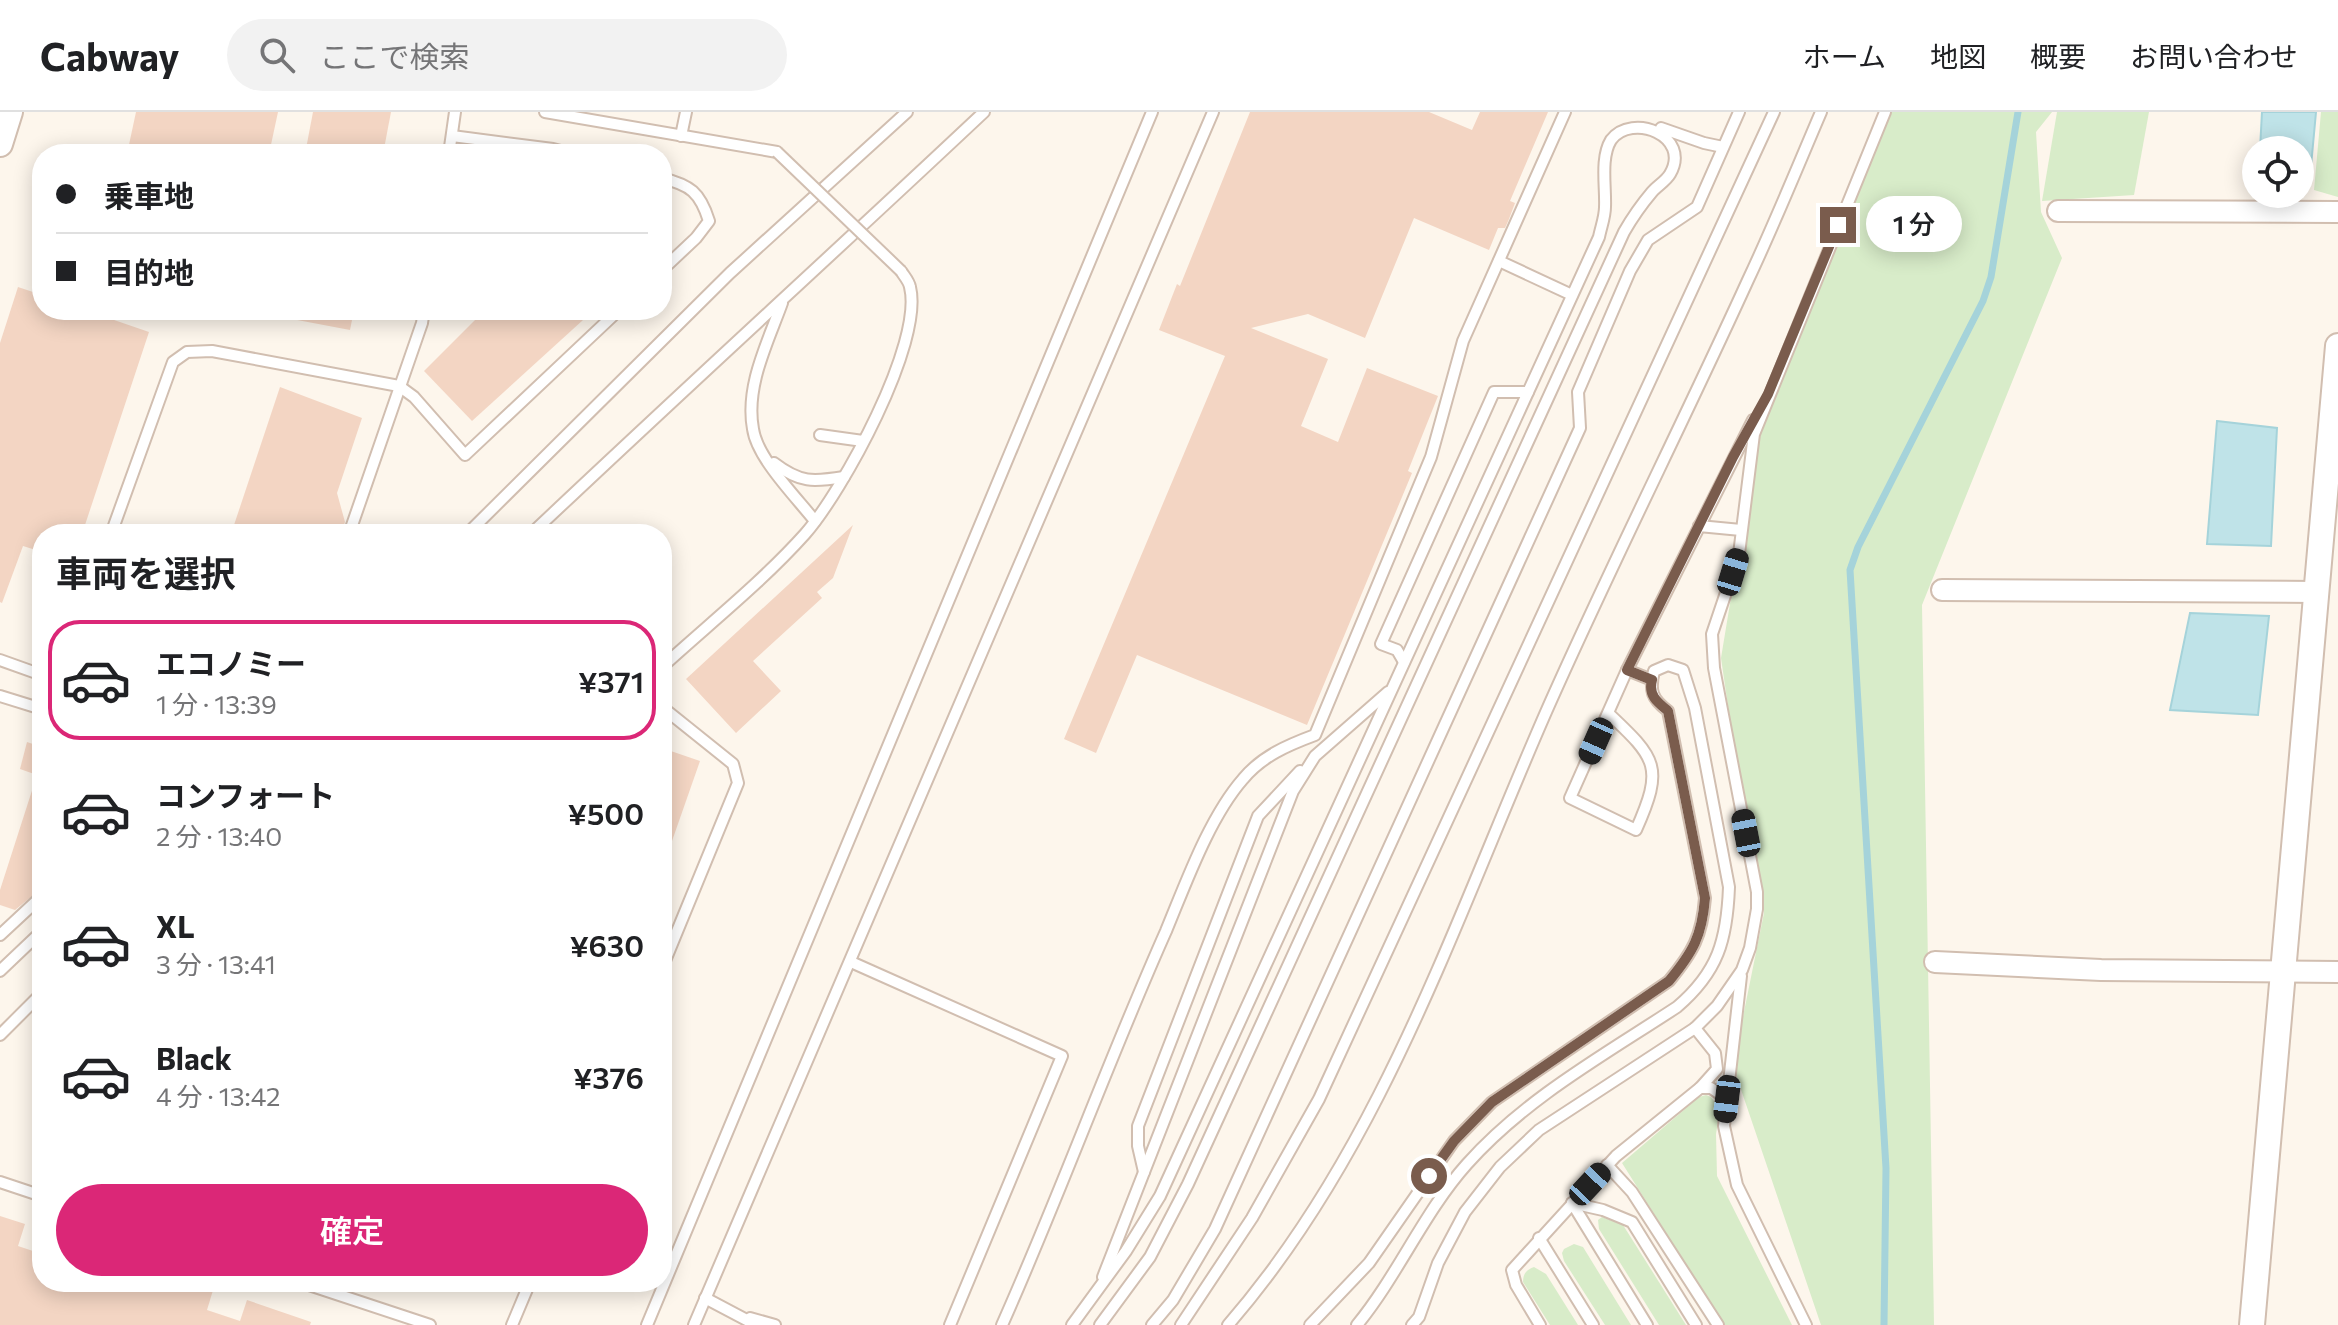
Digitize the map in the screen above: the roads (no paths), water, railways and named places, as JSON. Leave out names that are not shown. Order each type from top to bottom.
[{"type":"street","points":[[0,144],[10,112]]},
{"type":"street","points":[[2058,211],[2338,212]]},
{"type":"street","points":[[2252,1325],[2283,972],[2327,592],[2338,346]]},
{"type":"street","points":[[1942,590],[2327,592]]},
{"type":"street","points":[[1935,962],[2101,970],[2338,972]]},
{"type":"lane","points":[[451,144],[455,112]]},
{"type":"lane","points":[[545,112],[777,152],[901,271],[910,285],[912,301],[906,335],[886,394],[844,477],[815,521],[770,569],[672,658]]},
{"type":"lane","points":[[681,136],[686,112]]},
{"type":"lane","points":[[477,524],[730,273],[907,112]]},
{"type":"lane","points":[[542,524],[984,112]]},
{"type":"lane","points":[[672,1265],[1152,112]]},
{"type":"lane","points":[[694,1325],[1213,112]]},
{"type":"lane","points":[[1002,1325],[1068,1173],[1129,1014],[1204,843],[1243,779],[1266,757],[1315,735],[1431,457],[1463,341],[1565,112]]},
{"type":"lane","points":[[1152,1325],[1173,1300],[1215,1229],[1580,428],[1578,392],[1630,271],[1648,240],[1697,207],[1739,112]]},
{"type":"lane","points":[[1181,1325],[1252,1218],[1319,1099],[1774,112]]},
{"type":"lane","points":[[1228,1325],[1256,1293],[1311,1214],[1412,1028],[1546,712],[1750,277],[1821,112]]},
{"type":"lane","points":[[1806,1325],[1737,1185],[1724,1126],[1742,970],[1754,931],[1757,892],[1714,668],[1712,634],[1739,554],[1754,434],[1885,112]]},
{"type":"lane","points":[[1072,1325],[1097,1294],[1160,1196],[1599,237],[1605,212],[1606,155],[1612,137],[1630,125],[1651,125],[1723,147]]},
{"type":"lane","points":[[1100,1325],[1150,1257],[1188,1184],[1624,232],[1636,211],[1670,174],[1674,152],[1668,137],[1651,125]]},
{"type":"lane","points":[[452,136],[514,144]]},
{"type":"lane","points":[[672,181],[685,184],[703,202],[709,221],[672,261]]},
{"type":"lane","points":[[1499,261],[1572,295]]},
{"type":"lane","points":[[783,301],[751,393],[753,431],[763,454],[815,521]]},
{"type":"lane","points":[[352,524],[422,320]]},
{"type":"lane","points":[[115,524],[173,362],[187,352],[212,351],[399,386],[414,397],[465,455],[608,320]]},
{"type":"lane","points":[[1404,662],[1397,650],[1381,644],[1494,392],[1528,392]]},
{"type":"lane","points":[[1608,713],[1635,738],[1653,769],[1651,796],[1636,830],[1570,798],[1627,670],[1768,394]]},
{"type":"lane","points":[[820,435],[863,441]]},
{"type":"lane","points":[[763,454],[793,477],[817,481],[844,477]]},
{"type":"lane","points":[[1699,526],[1741,530]]},
{"type":"lane","points":[[0,660],[32,671]]},
{"type":"lane","points":[[1310,1325],[1369,1263],[1454,1141],[1492,1102],[1669,981],[1689,957],[1703,927],[1705,898],[1668,711],[1654,700],[1650,687],[1654,671],[1668,665],[1683,670],[1695,708],[1729,887],[1723,943],[1712,970],[1695,992],[1677,1007],[1528,1106],[1498,1132],[1465,1166],[1357,1325]]},
{"type":"lane","points":[[1627,670],[1652,680]]},
{"type":"lane","points":[[1144,1174],[1138,1146],[1138,1126],[1258,816],[1315,756],[1393,687]]},
{"type":"lane","points":[[0,696],[32,706]]},
{"type":"lane","points":[[672,715],[733,764],[738,783],[672,944]]},
{"type":"lane","points":[[1097,1294],[1293,791],[1315,756]]},
{"type":"lane","points":[[0,935],[32,905]]},
{"type":"lane","points":[[0,971],[32,941]]},
{"type":"lane","points":[[851,962],[1062,1056],[950,1325]]},
{"type":"lane","points":[[1412,1325],[1419,1317],[1438,1263],[1465,1212],[1500,1167],[1539,1130],[1695,1028],[1717,1006],[1742,970]]},
{"type":"lane","points":[[0,1035],[32,1003]]},
{"type":"lane","points":[[1540,1325],[1516,1285],[1512,1270],[1607,1165],[1700,1088],[1717,1069],[1715,1053],[1695,1028]]},
{"type":"lane","points":[[1700,1088],[1711,1088],[1727,1099]]},
{"type":"lane","points":[[1607,1165],[1632,1192],[1718,1325]]},
{"type":"lane","points":[[0,1182],[32,1193]]},
{"type":"lane","points":[[1572,1203],[1647,1325]]},
{"type":"lane","points":[[1572,1203],[1603,1210],[1632,1222],[1696,1325]]},
{"type":"lane","points":[[1539,1238],[1593,1325]]},
{"type":"lane","points":[[330,1292],[430,1325]]},
{"type":"lane","points":[[512,1325],[526,1292]]},
{"type":"lane","points":[[647,1325],[661,1292]]},
{"type":"lane","points":[[705,1298],[756,1325]]},
{"type":"lane","points":[[734,1314],[775,1325]]},
{"type":"water","points":[[2262,112],[2316,112],[2314,136],[2261,136]]},
{"type":"water","points":[[2217,421],[2277,428],[2271,546],[2207,544]]},
{"type":"water","points":[[2190,613],[2269,616],[2258,715],[2170,710]]},
{"type":"waterway","points":[[1884,1325],[1886,1168],[1850,570],[1858,547],[1983,301],[1991,277],[2018,112]]}]
